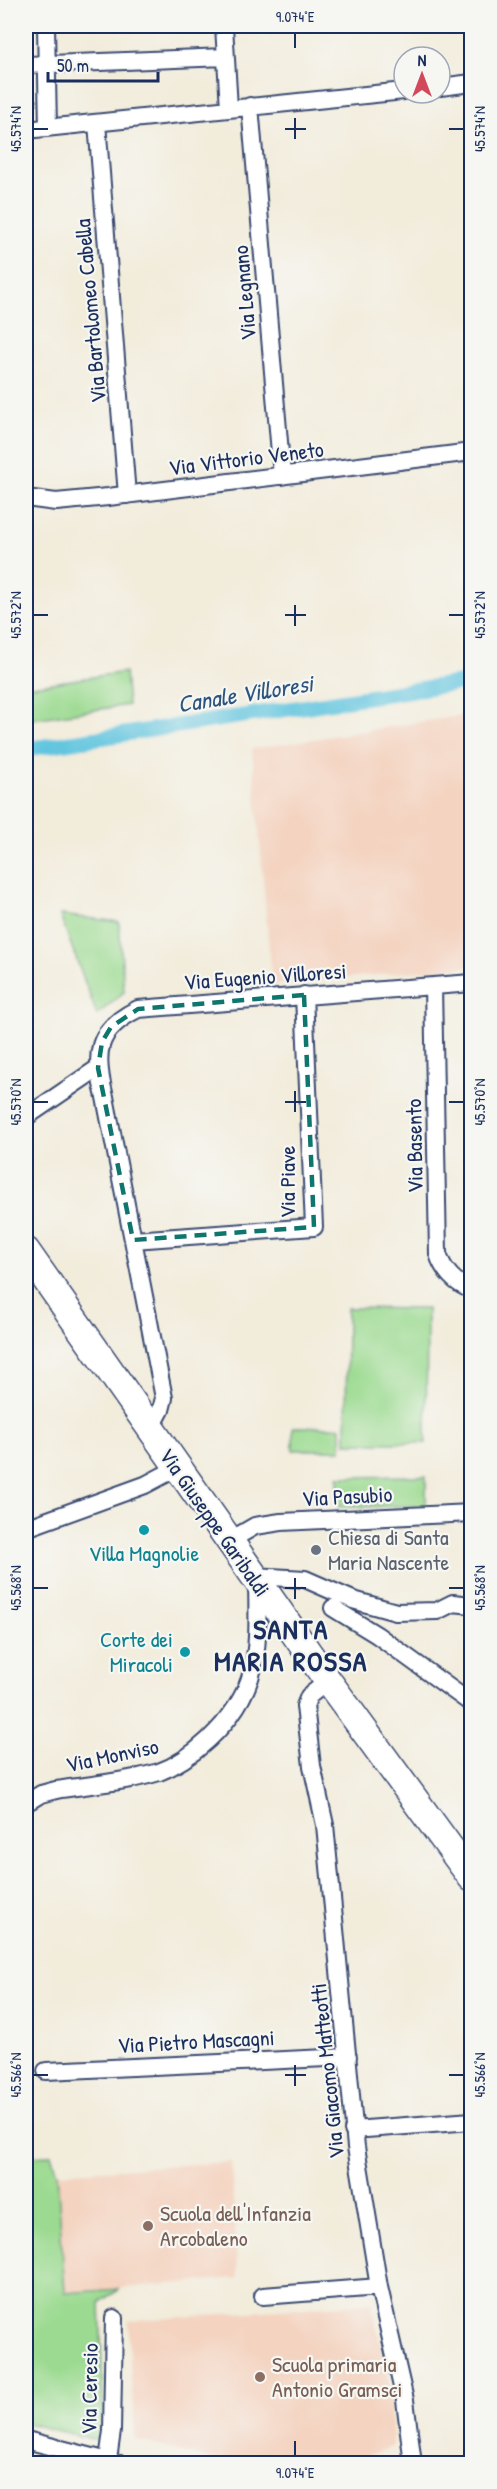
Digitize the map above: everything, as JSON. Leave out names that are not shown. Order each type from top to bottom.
[{"type":"main road","name":"Via Giuseppe Garibaldi","points":[[26,1251],[328,1681],[471,1878]]},
{"type":"street","points":[[46,26],[48,128]]},
{"type":"street","points":[[224,26],[229,108]]},
{"type":"street","points":[[26,65],[225,57]]},
{"type":"street","points":[[452,85],[471,83]]},
{"type":"street","points":[[26,130],[392,92]]},
{"type":"street","name":"Via Legnano","points":[[250,106],[282,476]]},
{"type":"street","name":"Via Bartolomeo Cabella","points":[[97,123],[127,495]]},
{"type":"street","name":"Via Vittorio Veneto","points":[[26,498],[56,502],[127,495],[471,452]]},
{"type":"street","name":"Via Eugenio Villoresi","points":[[151,1429],[161,1410],[164,1398],[98,1068],[102,1042],[111,1027],[123,1017],[138,1010],[471,983]]},
{"type":"street","name":"Via Basento","points":[[433,986],[438,1254],[448,1274],[471,1290]]},
{"type":"street","name":"Via Piave","points":[[133,1240],[314,1227],[304,995]]},
{"type":"street","points":[[26,1117],[98,1068]]},
{"type":"street","points":[[26,1528],[145,1485],[177,1468]]},
{"type":"street","name":"Via Pasubio","points":[[230,1541],[255,1526],[281,1522],[471,1513]]},
{"type":"street","points":[[255,1578],[309,1580],[352,1600],[393,1612],[437,1611],[453,1603],[471,1605]]},
{"type":"street","name":"Via Monviso","points":[[26,1803],[41,1794],[56,1790],[158,1772],[182,1761],[213,1736],[242,1698],[253,1673],[257,1647],[255,1578]]},
{"type":"street","points":[[333,1608],[377,1635],[471,1704]]},
{"type":"street","name":"Via Giacomo Matteotti","points":[[328,1681],[315,1689],[305,1706],[312,1766],[325,1825],[353,2130],[379,2288],[405,2400],[413,2463]]},
{"type":"street","name":"Via Pietro Mascagni","points":[[46,2071],[348,2057]]},
{"type":"street","points":[[353,2130],[471,2121]]},
{"type":"street","points":[[263,2296],[379,2288]]},
{"type":"street","name":"Via Ceresio","points":[[114,2318],[112,2431],[114,2462]]},
{"type":"street","points":[[26,2440],[114,2462]]},
{"type":"highlighted area","points":[[304,995],[314,1227],[133,1240],[98,1068],[102,1042],[111,1027],[138,1009]]},
{"type":"shaded area","points":[[471,714],[471,966],[272,985],[252,749]]},
{"type":"shaded area","name":"Scuola dell'Infanzia Arcobaleno","points":[[231,2162],[238,2278],[65,2293],[57,2173]]},
{"type":"shaded area","name":"Scuola primaria Antonio Gramsci","points":[[371,2303],[390,2385],[393,2447],[347,2463],[225,2464],[135,2439],[128,2321]]},
{"type":"green space","points":[[125,672],[128,705],[26,720],[26,687]]},
{"type":"green space","points":[[60,915],[119,922],[124,992],[97,1015]]},
{"type":"green space","points":[[347,1308],[427,1309],[426,1443],[346,1443]]},
{"type":"green space","points":[[293,1427],[341,1427],[341,1450],[293,1450]]},
{"type":"green space","points":[[426,1476],[426,1506],[339,1507],[338,1477]]},
{"type":"green space","points":[[51,2155],[57,2173],[65,2293],[120,2289],[100,2302],[104,2432],[97,2440],[26,2423],[26,2156]]},
{"type":"waterway","name":"Canale Villoresi","points":[[26,749],[472,681]]},
{"type":"place","name":"Villa Magnolie","points":[[144,1530]]},
{"type":"place","name":"Chiesa di Santa Maria Nascente","points":[[316,1550]]},
{"type":"place","name":"Corte dei Miracoli","points":[[185,1652]]},
{"type":"place","name":"Scuola dell'Infanzia Arcobaleno","points":[[148,2226]]},
{"type":"place","name":"Scuola primaria Antonio Gramsci","points":[[260,2377]]},
{"type":"district","name":"SANTA MARIA ROSSA","points":[[291,1645]]}]
